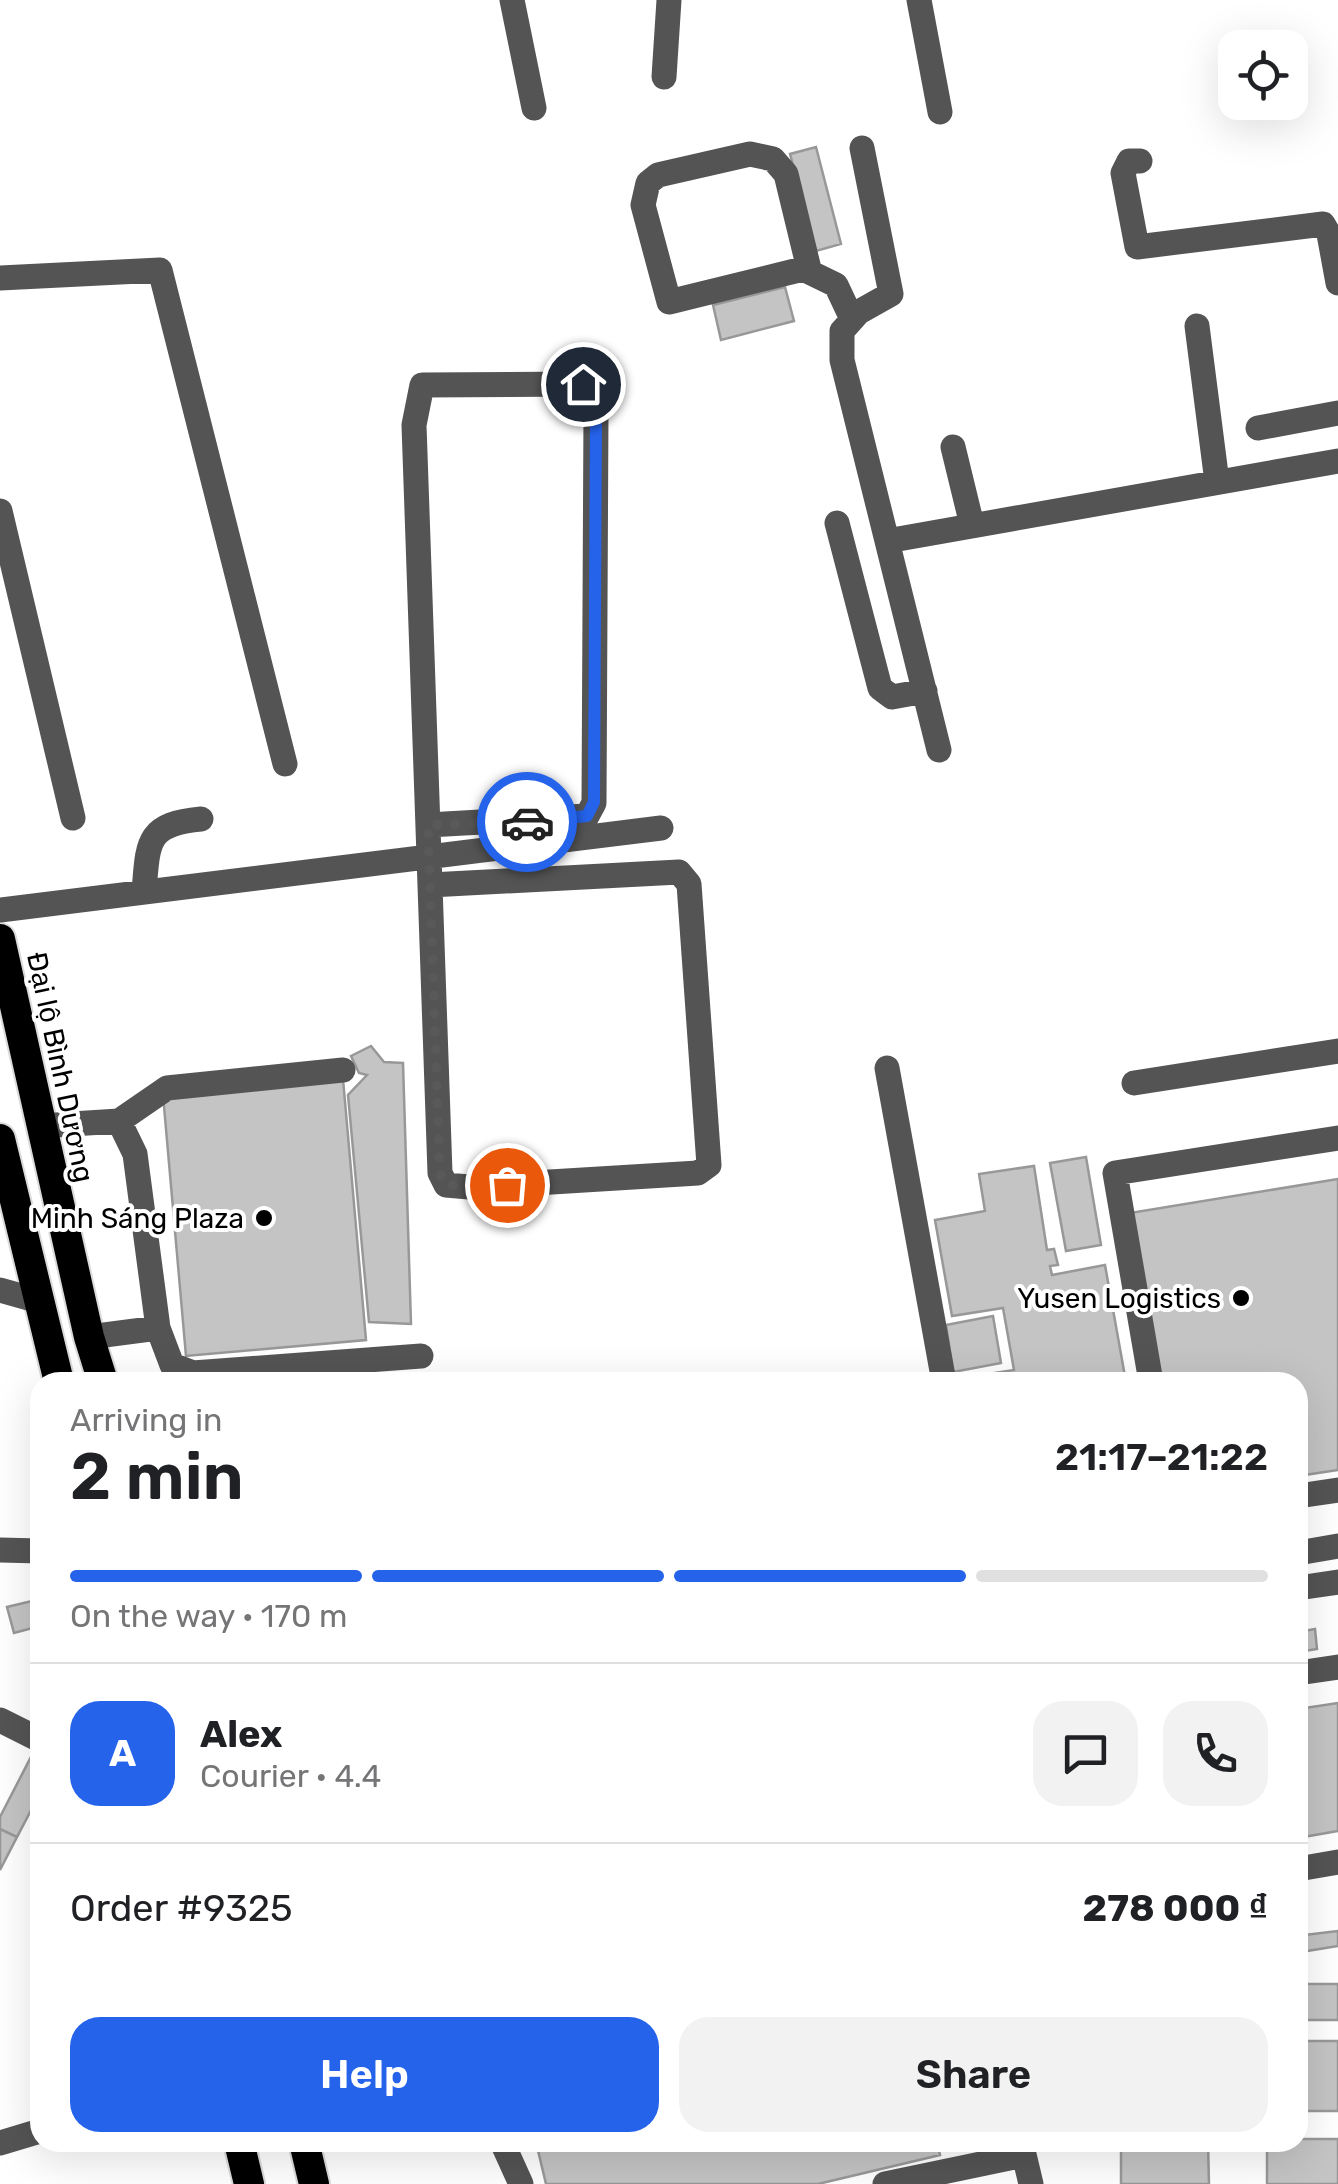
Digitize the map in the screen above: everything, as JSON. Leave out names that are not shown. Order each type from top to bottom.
[{"type":"highway","name":"Đại lộ Bình Dương","points":[[0,939],[40,1126],[100,1372]]},
{"type":"highway","points":[[0,1139],[56,1372]]},
{"type":"highway","points":[[241,2152],[249,2184]]},
{"type":"highway","points":[[306,2152],[314,2184]]},
{"type":"street","points":[[512,0],[534,108]]},
{"type":"street","points":[[664,77],[668,0]]},
{"type":"street","points":[[919,0],[940,112]]},
{"type":"street","points":[[862,148],[891,294],[842,331],[842,360],[939,750]]},
{"type":"street","points":[[809,269],[786,174],[774,159],[750,154],[658,175],[645,188],[642,205],[668,302],[809,269],[836,285],[852,320]]},
{"type":"street","points":[[1140,161],[1129,161],[1123,174],[1137,247],[1323,224],[1329,234],[1338,283]]},
{"type":"street","points":[[0,278],[160,270],[285,764]]},
{"type":"street","points":[[1197,326],[1218,482]]},
{"type":"street","points":[[428,825],[560,820],[587,816],[594,802],[596,411],[583,384],[422,385],[416,403],[428,825],[429,856],[430,885],[440,1174],[446,1185],[469,1188],[698,1174],[709,1165],[689,884],[679,872],[430,885]]},
{"type":"street","points":[[1258,428],[1338,413]]},
{"type":"street","points":[[953,447],[972,525]]},
{"type":"street","points":[[887,540],[1338,461]]},
{"type":"street","points":[[0,511],[11,611],[73,818]]},
{"type":"street","points":[[836,523],[880,688],[892,697],[924,691]]},
{"type":"street","points":[[144,892],[149,846],[158,830],[172,821],[202,819]]},
{"type":"street","points":[[0,910],[661,828]]},
{"type":"street","points":[[1134,1083],[1338,1051]]},
{"type":"street","points":[[887,1068],[942,1372]]},
{"type":"street","points":[[40,1126],[118,1121],[167,1088],[343,1070]]},
{"type":"street","points":[[118,1121],[135,1154],[158,1328],[172,1365],[190,1372]]},
{"type":"street","points":[[1149,1372],[1115,1173],[1338,1138]]},
{"type":"street","points":[[0,1290],[39,1301]]},
{"type":"street","points":[[89,1338],[158,1328]]},
{"type":"street","points":[[259,1372],[390,1370],[421,1356]]},
{"type":"street","points":[[1308,1494],[1338,1490]]},
{"type":"street","points":[[1308,1551],[1338,1546]]},
{"type":"street","points":[[0,1550],[30,1551]]},
{"type":"street","points":[[1308,1586],[1338,1582]]},
{"type":"street","points":[[1308,1671],[1338,1666]]},
{"type":"street","points":[[0,1720],[30,1735]]},
{"type":"street","points":[[1308,1867],[1338,1862]]},
{"type":"street","points":[[0,2143],[30,2135]]},
{"type":"street","points":[[507,2152],[521,2184]]},
{"type":"street","points":[[885,2184],[1010,2152]]},
{"type":"street","points":[[1023,2152],[1032,2184]]},
{"type":"building","points":[[816,147],[841,244],[816,251],[790,154]]},
{"type":"building","points":[[785,287],[794,321],[721,340],[713,305]]},
{"type":"building","points":[[371,1046],[384,1062],[403,1063],[411,1324],[369,1322],[348,1095],[367,1075],[359,1073],[351,1056]]},
{"type":"building","name":"Minh Sáng Plaza","points":[[343,1079],[366,1340],[186,1356],[163,1095]]},
{"type":"building","points":[[1086,1157],[1101,1245],[1066,1251],[1050,1163]]},
{"type":"building","points":[[1034,1166],[1047,1250],[1054,1249],[1058,1265],[1050,1266],[1052,1275],[1105,1265],[1124,1372],[1001,1372],[1014,1370],[1003,1308],[952,1316],[935,1220],[985,1211],[979,1174]]},
{"type":"building","name":"Yusen Logistics","points":[[1338,1179],[1338,1470],[1308,1474],[1308,1372],[1155,1372],[1130,1213]]},
{"type":"building","points":[[993,1316],[1001,1363],[953,1372],[946,1325]]},
{"type":"building","points":[[30,1601],[30,1629],[14,1633],[7,1607]]},
{"type":"building","points":[[1315,1629],[1317,1649],[1308,1650],[1308,1630]]},
{"type":"building","points":[[1338,1703],[1338,1831],[1308,1836],[1308,1708]]},
{"type":"building","points":[[30,1759],[30,1812],[17,1837],[0,1829],[0,1817]]},
{"type":"building","points":[[0,1829],[17,1837],[0,1870]]},
{"type":"building","points":[[1338,1931],[1338,1946],[1308,1951],[1308,1935]]},
{"type":"building","points":[[1308,1984],[1338,1984],[1338,2020],[1308,2020]]},
{"type":"building","points":[[1308,2041],[1338,2041],[1338,2111],[1308,2111]]},
{"type":"building","points":[[1308,2139],[1338,2139],[1338,2184],[1267,2184],[1267,2152],[1308,2152]]},
{"type":"building","points":[[538,2152],[940,2155],[818,2184],[546,2184]]},
{"type":"building","points":[[1121,2152],[1208,2152],[1209,2184],[1121,2184]]},
{"type":"way so far","points":[[507,1185],[446,1185],[440,1174],[428,825],[527,822]]},
{"type":"place","name":"Minh Sáng Plaza","points":[[264,1218]]},
{"type":"place","name":"Yusen Logistics","points":[[1241,1298]]},
{"type":"route","points":[[527,822],[587,816],[594,802],[596,411],[583,384]]}]
